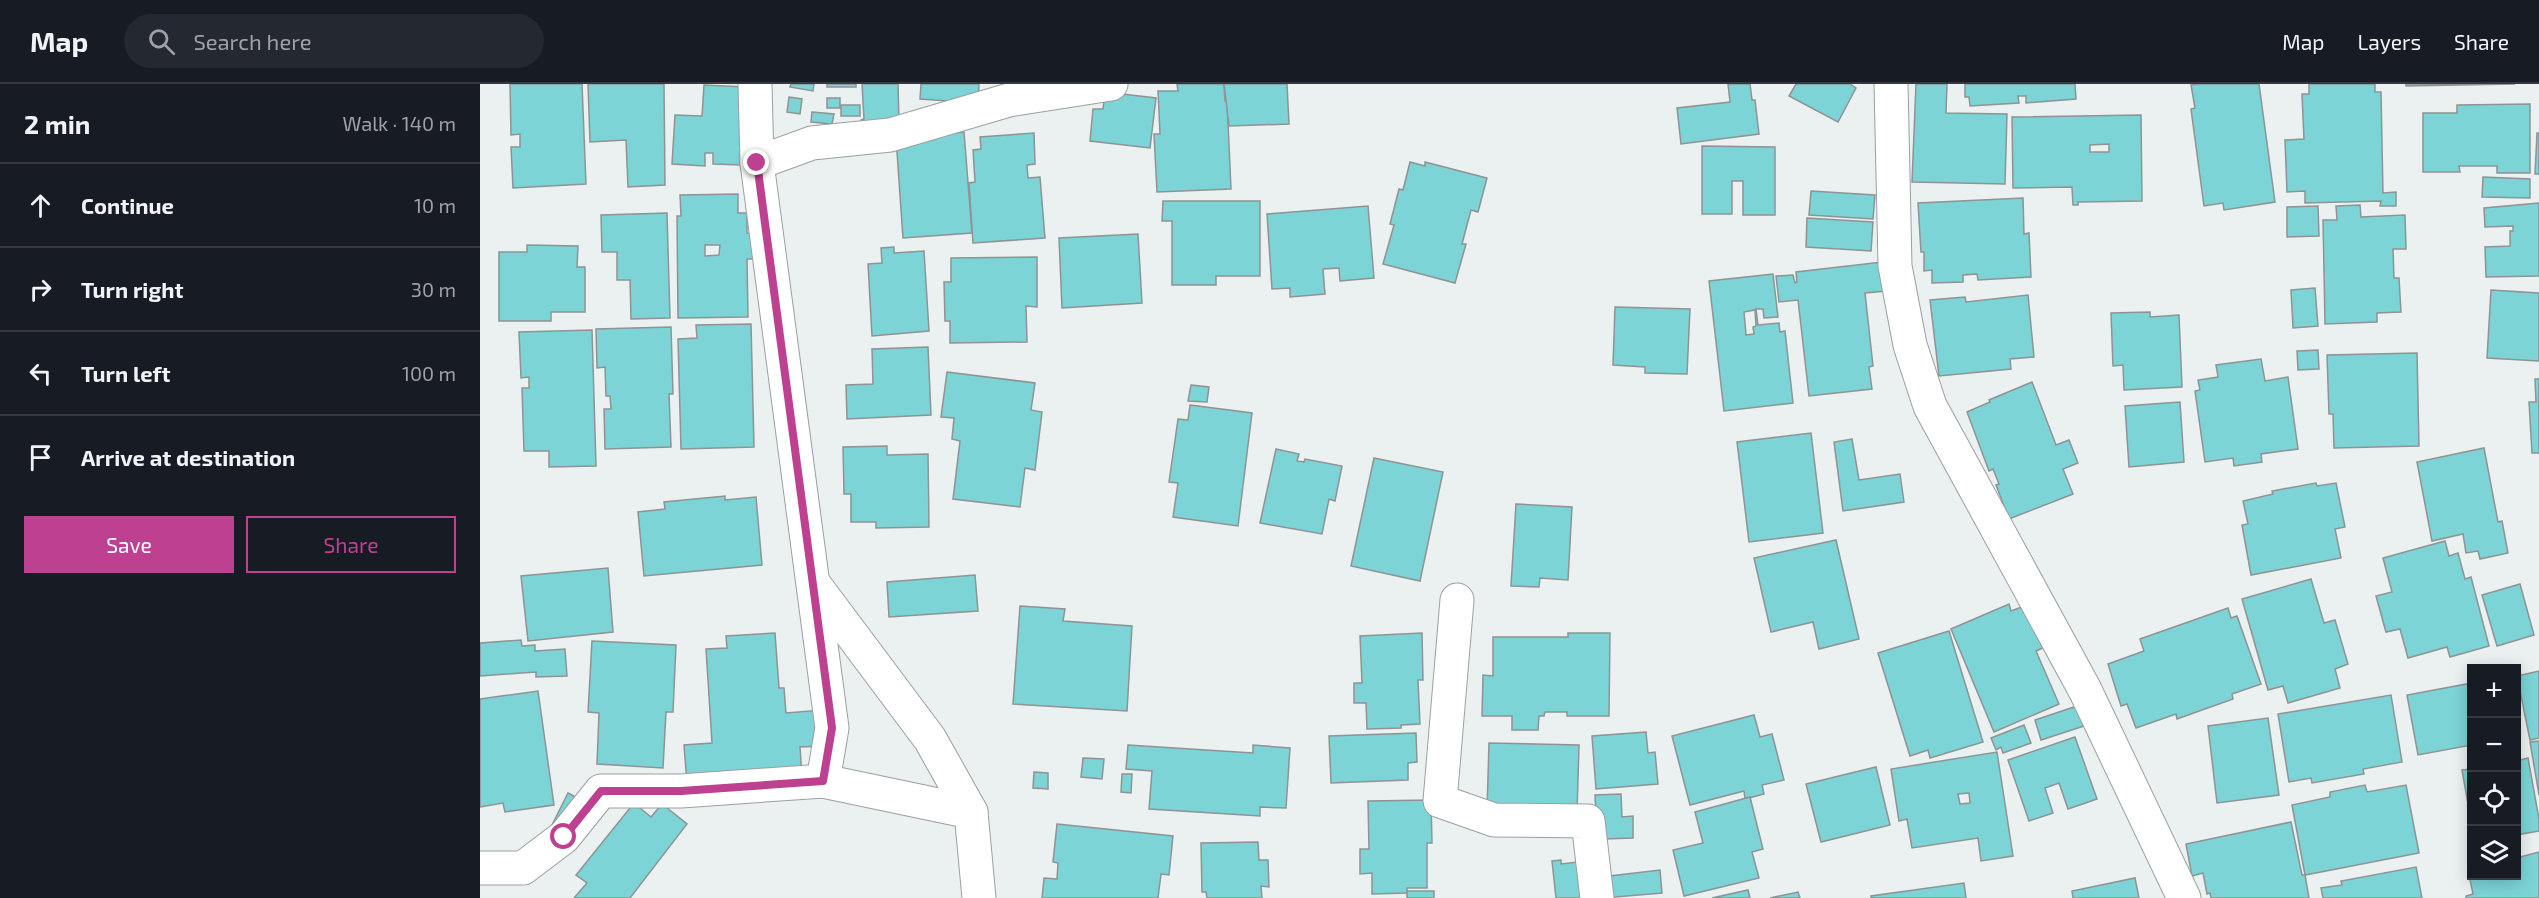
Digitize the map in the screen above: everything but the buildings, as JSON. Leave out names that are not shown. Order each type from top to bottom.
[{"type":"street","points":[[755,84],[757,163],[832,728],[823,781]]},
{"type":"street","points":[[757,163],[812,143],[890,135],[1009,100],[1111,84]]},
{"type":"street","points":[[1891,84],[1895,266],[1910,345],[1930,406],[2085,690],[2184,898]]},
{"type":"street","points":[[812,582],[930,739],[971,812],[980,898]]},
{"type":"street","points":[[1457,600],[1440,801],[1494,820],[1588,821],[1597,898]]},
{"type":"street","points":[[480,868],[523,868],[564,837],[601,791],[681,791],[823,781],[971,812]]},
{"type":"route","points":[[564,837],[601,791],[681,791],[823,781],[832,728],[757,163]]}]
